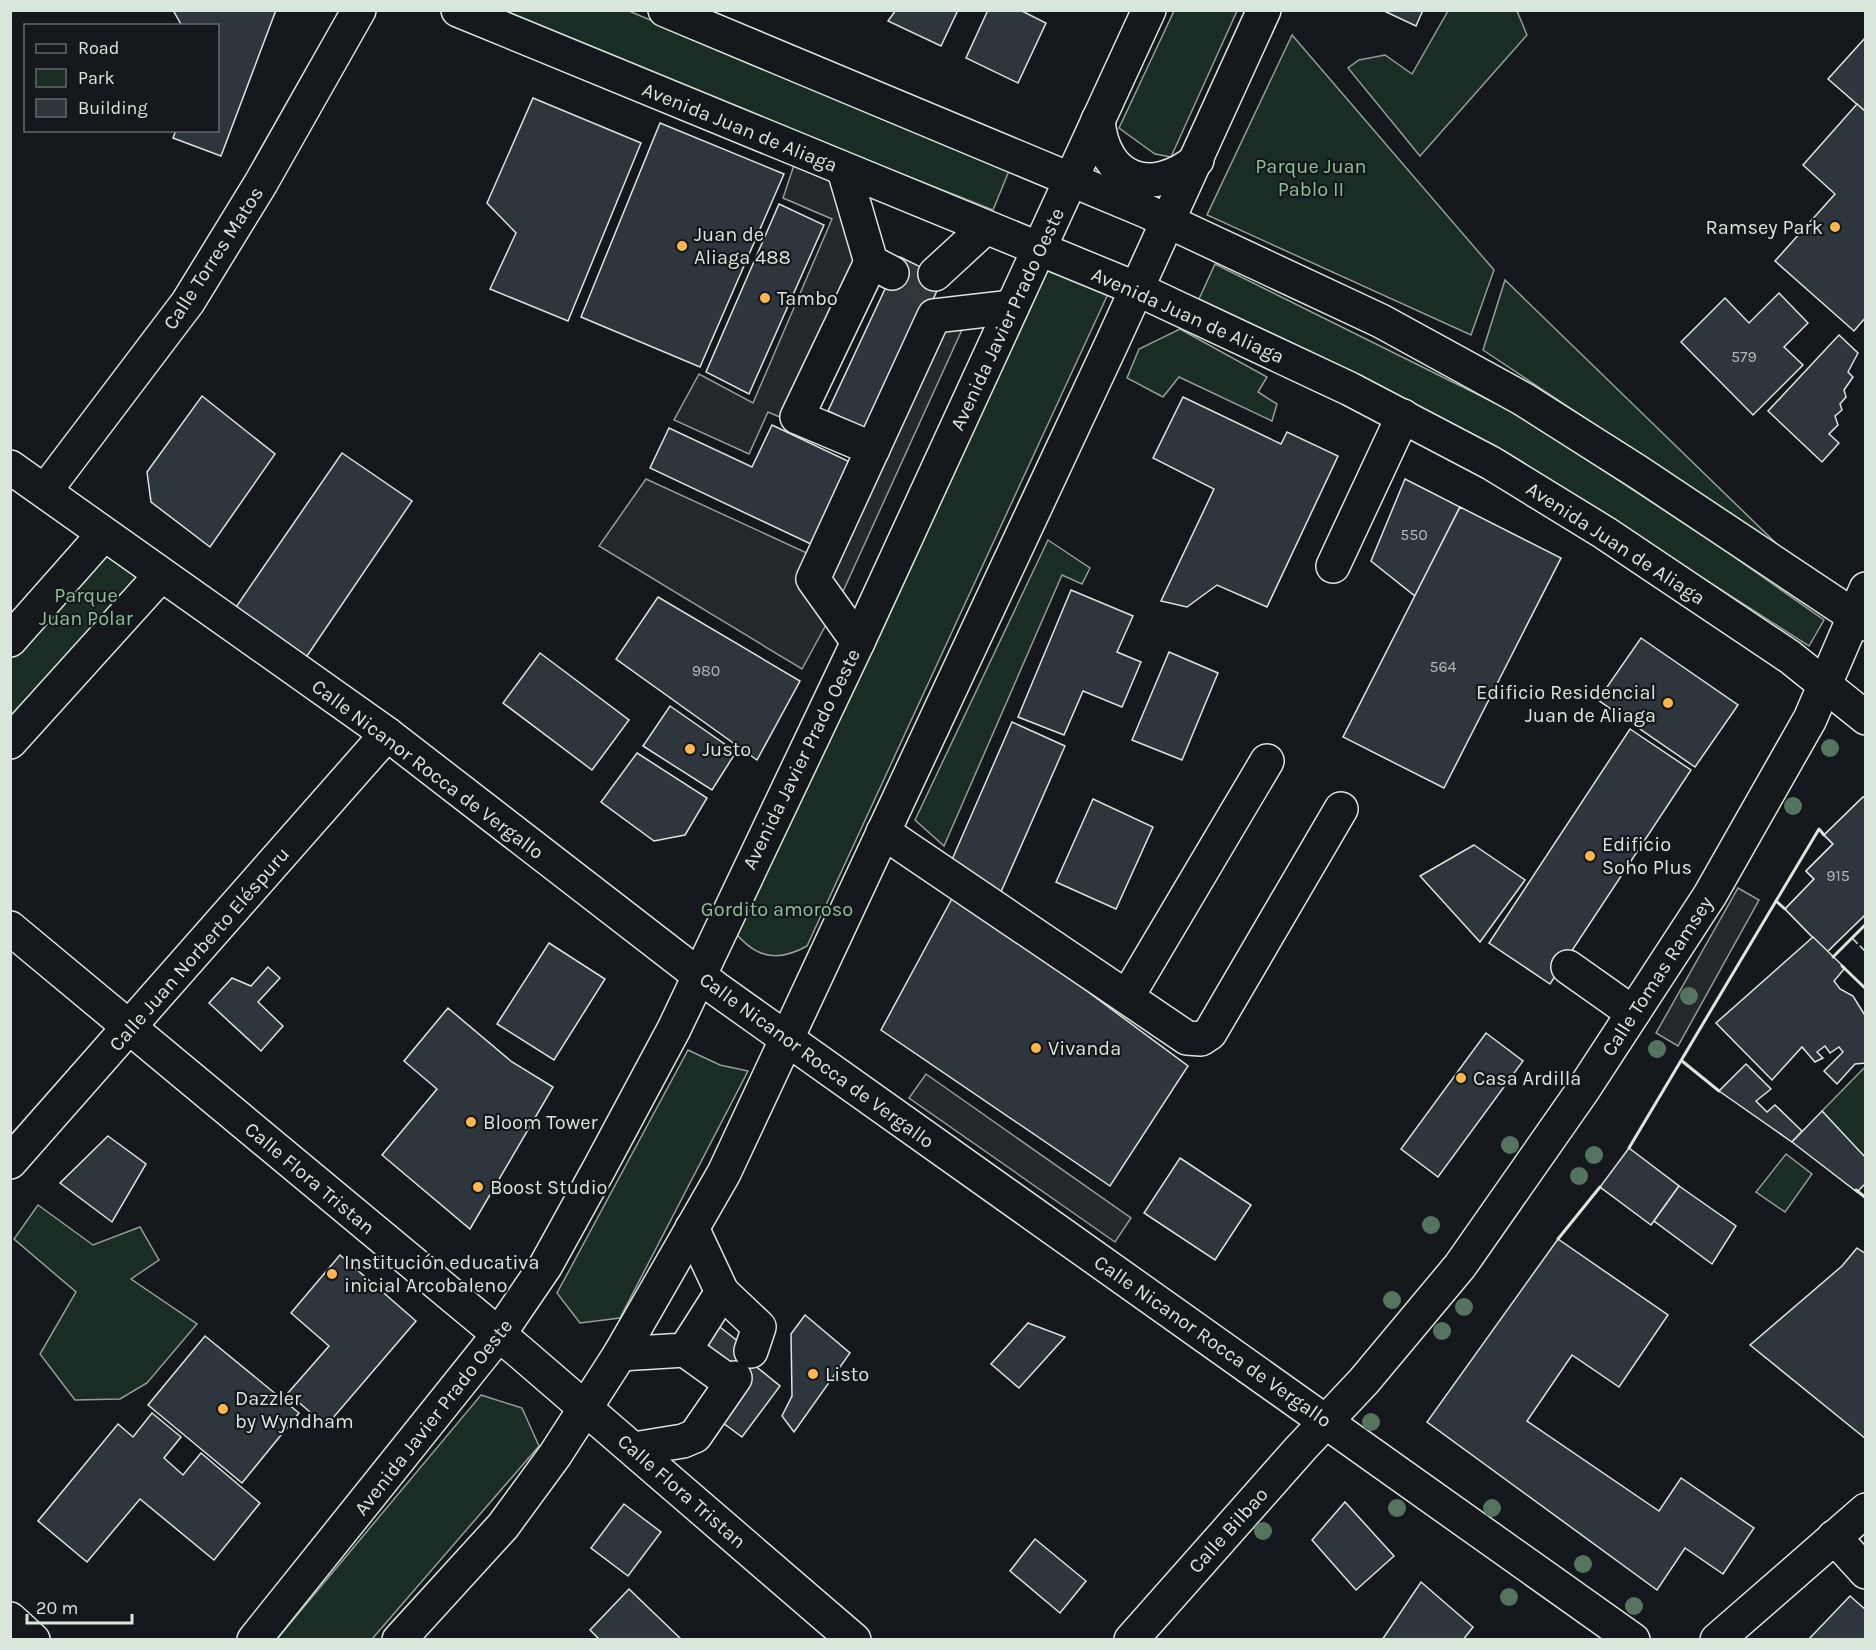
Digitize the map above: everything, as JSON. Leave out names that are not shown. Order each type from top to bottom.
[{"type":"main road","name":"Calle Torres Matos","points":[[45,491],[188,302],[255,193],[359,10]]},
{"type":"main road","name":"Avenida Juan de Aliaga","points":[[458,10],[1137,289],[1350,388],[1491,463],[1605,533],[1790,657],[1866,718]]},
{"type":"main road","points":[[665,10],[1168,221],[1381,321],[1523,399],[1862,610]]},
{"type":"main road","name":"Avenida Javier Prado Oeste","points":[[254,1640],[500,1334],[546,1265],[599,1169],[674,1029],[858,642],[1149,10]]},
{"type":"main road","points":[[399,1640],[502,1526],[555,1455],[620,1353],[724,1173],[1197,160],[1264,10]]},
{"type":"main road","points":[[1098,120],[1100,139],[1106,154],[1118,168],[1133,177],[1161,180],[1179,174],[1197,160]]},
{"type":"main road","points":[[844,170],[882,267],[797,417],[873,449]]},
{"type":"main road","points":[[858,642],[813,579],[873,449],[933,298],[985,228]]},
{"type":"main road","points":[[933,298],[1012,307]]},
{"type":"main road","points":[[1334,566],[1403,416]]},
{"type":"main road","name":"Calle Nicanor Rocca de Vergallo","points":[[10,467],[387,734],[698,975],[1633,1640]]},
{"type":"main road","points":[[10,640],[103,535]]},
{"type":"main road","points":[[10,742],[161,575]]},
{"type":"main road","name":"Calle Tomas Ramsey","points":[[1326,1421],[1364,1381],[1460,1266],[1583,1090],[1710,895],[1826,688],[1862,610]]},
{"type":"main road","name":"Calle Juan Norberto Eléspuru","points":[[10,1162],[387,734]]},
{"type":"main road","points":[[1127,997],[1267,761]]},
{"type":"main road","points":[[883,832],[1187,1038],[1201,1039],[1210,1033],[1341,809]]},
{"type":"main road","name":"Calle Flora Tristan","points":[[10,928],[500,1334],[854,1640]]},
{"type":"main road","points":[[1568,967],[1633,1013]]},
{"type":"main road","points":[[692,1228],[722,1292],[759,1327],[752,1351]]},
{"type":"main road","points":[[685,1350],[722,1292]]},
{"type":"main road","points":[[620,1353],[685,1350],[733,1381],[695,1436],[682,1441],[634,1449]]},
{"type":"main road","name":"Calle Bilbao","points":[[1131,1640],[1326,1421]]},
{"type":"main road","points":[[1717,1640],[1866,1510]]},
{"type":"main road","points":[[1834,1538],[1866,1572]]},
{"type":"main road","points":[[10,1619],[33,1640]]},
{"type":"green space","points":[[490,11],[629,11],[1009,171],[993,210]]},
{"type":"green space","points":[[1174,11],[1237,11],[1171,157],[1155,154],[1119,128]]},
{"type":"green space","points":[[1448,11],[1517,11],[1527,35],[1420,156],[1348,68],[1359,60],[1385,55],[1412,74]]},
{"type":"green space","name":"Parque Juan Pablo II","points":[[1292,35],[1494,270],[1471,335],[1207,215]]},
{"type":"green space","name":"Gordito amoroso","points":[[1038,250],[1114,281],[807,946],[782,955],[760,953],[742,940],[725,919]]},
{"type":"green space","points":[[1215,264],[1519,415],[1720,547],[1824,620],[1809,646],[1506,452],[1355,373],[1199,299]]},
{"type":"green space","points":[[1505,280],[1782,549],[1483,350]]},
{"type":"green space","points":[[1180,329],[1267,377],[1258,392],[1277,404],[1272,421],[1179,377],[1163,397],[1127,378],[1139,349]]},
{"type":"green space","points":[[1048,540],[1090,568],[1082,584],[1062,575],[944,846],[915,820]]},
{"type":"green space","name":"Parque Juan Polar","points":[[92,547],[153,584],[11,742],[11,639]]},
{"type":"green space","points":[[688,1050],[720,1065],[748,1071],[620,1318],[580,1323],[557,1293]]},
{"type":"green space","points":[[1865,1067],[1865,1158],[1822,1111]]},
{"type":"green space","points":[[1786,1154],[1812,1174],[1785,1212],[1756,1192]]},
{"type":"green space","points":[[38,1205],[93,1245],[140,1227],[159,1260],[131,1279],[197,1324],[147,1383],[120,1399],[75,1400],[40,1354],[76,1292],[14,1239]]},
{"type":"green space","points":[[481,1395],[522,1408],[539,1446],[372,1639],[277,1639]]},
{"type":"shaded area","points":[[796,159],[838,177],[862,260],[787,420],[768,412],[749,454],[674,420],[699,374],[753,403],[832,219],[783,198]]},
{"type":"shaded area","points":[[966,321],[840,598],[823,573],[938,322]]},
{"type":"shaded area","points":[[646,479],[809,554],[828,621],[802,669],[599,546]]},
{"type":"shaded area","points":[[1738,888],[1759,900],[1678,1046],[1656,1033]]},
{"type":"shaded area","points":[[926,1074],[1131,1218],[1115,1242],[909,1098]]},
{"type":"building","points":[[173,10],[276,10],[221,156],[173,138],[175,132],[219,132],[219,24],[181,24]]},
{"type":"building","points":[[896,10],[958,10],[941,46],[888,21]]},
{"type":"building","points":[[988,10],[1020,10],[1046,23],[1018,83],[966,58]]},
{"type":"building","points":[[1382,10],[1423,10],[1416,26]]},
{"type":"building","points":[[1866,37],[1866,112],[1828,79]]},
{"type":"building","points":[[533,98],[641,143],[568,321],[490,289],[516,233],[487,203]]},
{"type":"building","name":"Ramsey Park","points":[[1857,104],[1866,112],[1866,317],[1854,331],[1775,261],[1835,194],[1803,165]]},
{"type":"building","name":"Juan de Aliaga 488","points":[[660,123],[784,174],[700,367],[581,317]]},
{"type":"building","name":"Tambo","points":[[779,204],[824,225],[749,394],[706,372]]},
{"type":"building","points":[[900,257],[943,278],[871,431],[828,411]]},
{"type":"building","points":[[1779,293],[1808,323],[1784,347],[1803,365],[1753,415],[1681,342],[1725,298],[1749,323]]},
{"type":"building","points":[[1839,335],[1858,353],[1848,372],[1853,377],[1844,390],[1846,397],[1840,404],[1842,410],[1835,416],[1838,425],[1829,434],[1839,443],[1822,462],[1768,411]]},
{"type":"building","points":[[202,396],[275,454],[210,547],[151,502],[147,472]]},
{"type":"building","points":[[1183,397],[1281,444],[1287,432],[1338,456],[1267,607],[1217,585],[1187,607],[1161,601],[1214,489],[1153,458]]},
{"type":"building","points":[[772,425],[852,463],[813,545],[650,468],[669,428],[752,467]]},
{"type":"building","points":[[342,453],[412,501],[305,659],[234,610]]},
{"type":"building","points":[[1405,479],[1460,507],[1415,596],[1371,561]]},
{"type":"building","points":[[1460,507],[1561,558],[1444,788],[1343,737]]},
{"type":"building","points":[[1071,590],[1133,616],[1117,652],[1141,662],[1122,707],[1083,691],[1064,735],[1018,717]]},
{"type":"building","points":[[658,597],[800,681],[757,760],[616,659]]},
{"type":"building","name":"Edificio Residencial Juan de Aliaga","points":[[1641,638],[1738,705],[1695,767],[1598,700]]},
{"type":"building","points":[[1169,652],[1218,673],[1182,760],[1132,740]]},
{"type":"building","points":[[540,653],[629,720],[592,770],[503,703]]},
{"type":"building","name":"Justo","points":[[670,706],[736,752],[712,790],[643,746]]},
{"type":"building","points":[[1012,722],[1065,746],[1000,894],[947,871]]},
{"type":"building","name":"Edificio Soho Plus","points":[[1630,729],[1691,770],[1550,984],[1489,943]]},
{"type":"building","points":[[637,753],[707,798],[685,835],[654,841],[601,802]]},
{"type":"building","points":[[1863,797],[1866,798],[1866,914],[1827,952],[1785,909],[1814,879],[1806,871],[1833,844],[1824,835]]},
{"type":"building","points":[[1863,797],[1866,798],[1866,914],[1827,952],[1785,909],[1814,879],[1806,871],[1833,844],[1824,835]]},
{"type":"building","points":[[1093,799],[1153,827],[1116,909],[1056,882]]},
{"type":"building","points":[[1474,845],[1525,880],[1480,942],[1420,876]]},
{"type":"building","name":"Vivanda","points":[[955,893],[1188,1066],[1110,1186],[881,1030]]},
{"type":"building","points":[[1813,937],[1845,968],[1834,981],[1840,989],[1853,996],[1866,1017],[1866,1063],[1855,1064],[1837,1084],[1824,1071],[1843,1052],[1839,1047],[1830,1053],[1825,1046],[1817,1052],[1823,1058],[1815,1062],[1802,1047],[1772,1080],[1716,1023]]},
{"type":"building","points":[[549,943],[605,979],[554,1060],[497,1024]]},
{"type":"building","points":[[268,967],[280,978],[258,1002],[283,1026],[261,1051],[209,1003],[232,978],[251,986]]},
{"type":"building","name":"Bloom Tower","points":[[448,1008],[512,1062],[553,1087],[470,1229],[382,1155],[437,1089],[404,1061]]},
{"type":"building","points":[[1486,1033],[1523,1061],[1438,1177],[1401,1149]]},
{"type":"building","points":[[1746,1064],[1771,1089],[1756,1101],[1767,1112],[1775,1105],[1802,1131],[1792,1142],[1719,1091]]},
{"type":"building","points":[[1822,1111],[1866,1158],[1866,1183],[1857,1192],[1792,1142]]},
{"type":"building","points":[[108,1136],[146,1164],[112,1222],[60,1183]]},
{"type":"building","points":[[1629,1148],[1679,1186],[1651,1225],[1600,1187]]},
{"type":"building","points":[[1180,1158],[1251,1205],[1215,1260],[1144,1213]]},
{"type":"building","points":[[1679,1186],[1736,1226],[1712,1264],[1654,1221]]},
{"type":"building","points":[[1558,1239],[1668,1315],[1619,1387],[1572,1355],[1527,1421],[1659,1511],[1681,1478],[1754,1528],[1723,1574],[1685,1548],[1657,1590],[1427,1422]]},
{"type":"building","points":[[1857,1248],[1866,1254],[1866,1439],[1750,1345],[1842,1266]]},
{"type":"building","points":[[340,1255],[416,1321],[326,1426],[288,1393],[329,1346],[291,1313]]},
{"type":"building","name":"Listo","points":[[805,1315],[850,1353],[794,1432],[782,1416],[792,1396],[791,1334]]},
{"type":"building","points":[[1028,1323],[1065,1337],[1019,1388],[991,1364]]},
{"type":"building","points":[[716,1324],[758,1357],[753,1364],[780,1386],[742,1437],[715,1417],[741,1383],[696,1349]]},
{"type":"building","name":"Dazzler by Wyndham","points":[[205,1336],[299,1413],[242,1483],[148,1405]]},
{"type":"building","points":[[152,1413],[181,1437],[164,1458],[183,1475],[201,1453],[260,1503],[214,1560],[140,1499],[87,1562],[38,1521],[118,1424],[133,1437]]},
{"type":"building","points":[[1345,1502],[1394,1556],[1356,1590],[1312,1540]]},
{"type":"building","points":[[624,1504],[661,1532],[628,1576],[591,1548]]},
{"type":"building","points":[[1035,1539],[1086,1581],[1060,1613],[1010,1571]]},
{"type":"building","points":[[1421,1582],[1473,1627],[1463,1640],[1382,1640]]},
{"type":"building","points":[[629,1589],[682,1640],[600,1640],[590,1630]]},
{"type":"building","points":[[1850,1596],[1866,1610],[1866,1640],[1808,1640]]},
{"type":"tunnel","points":[[892,273],[921,286],[935,274]]},
{"type":"fence","points":[[1852,938],[1866,952]]},
{"type":"wall","points":[[1776,901],[1819,829],[1824,835]]},
{"type":"wall","points":[[1629,1148],[1776,901],[1785,909]]},
{"type":"wall","points":[[1833,957],[1866,924]]},
{"type":"wall","points":[[1842,966],[1866,989]]},
{"type":"wall","points":[[1682,1061],[1719,1091]]},
{"type":"wall","points":[[1558,1239],[1600,1187]]},
{"type":"wall","points":[[1856,1190],[1866,1198]]},
{"type":"place","name":"Ramsey Park","points":[[1835,227]]},
{"type":"place","name":"Juan de Aliaga 488","points":[[682,246]]},
{"type":"place","name":"Tambo","points":[[765,298]]},
{"type":"place","name":"Edificio Residencial Juan de Aliaga","points":[[1668,703]]},
{"type":"place","name":"Justo","points":[[690,749]]},
{"type":"place","name":"Edificio Soho Plus","points":[[1590,856]]},
{"type":"place","name":"Vivanda","points":[[1036,1048]]},
{"type":"place","name":"Casa Ardilla","points":[[1461,1078]]},
{"type":"place","name":"Bloom Tower","points":[[471,1122]]},
{"type":"place","name":"Boost Studio","points":[[478,1187]]},
{"type":"place","name":"Institución educativa inicial Arcobaleno","points":[[332,1274]]},
{"type":"place","name":"Listo","points":[[813,1374]]},
{"type":"place","name":"Dazzler by Wyndham","points":[[223,1409]]}]
